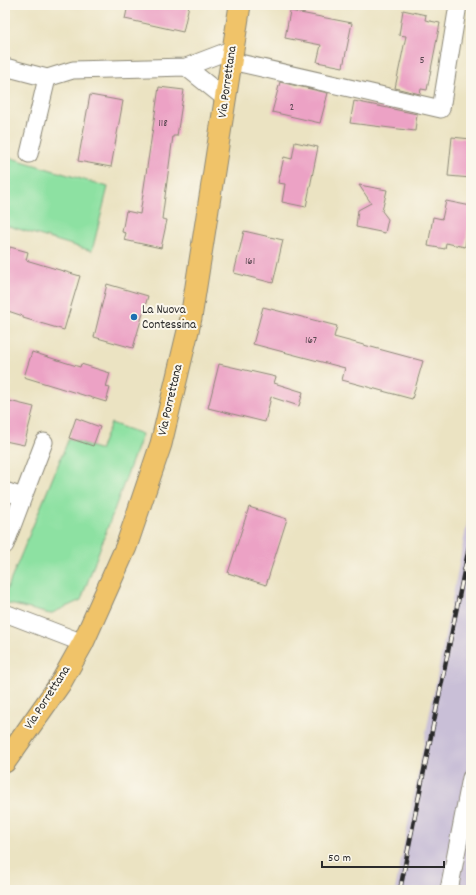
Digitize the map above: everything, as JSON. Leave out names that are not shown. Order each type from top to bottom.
[{"type":"main road","name":"Via Porrettana","points":[[5,762],[60,684],[83,643],[126,547],[161,444],[192,318],[240,5]]},
{"type":"street","points":[[5,68],[47,78],[73,70],[186,67],[232,55],[441,109],[458,5]]},
{"type":"street","points":[[186,67],[226,99]]},
{"type":"street","points":[[29,154],[47,78]]},
{"type":"street","points":[[5,545],[44,442]]},
{"type":"street","points":[[5,491],[23,497]]},
{"type":"street","points":[[5,613],[83,643]]},
{"type":"street","points":[[450,890],[471,778]]},
{"type":"shaded area","points":[[471,505],[471,890],[395,890],[469,513]]},
{"type":"green space","points":[[5,156],[108,187],[92,251],[5,225]]},
{"type":"green space","points":[[111,423],[142,434],[81,600],[50,614],[6,603],[5,594],[69,438],[100,450]]},
{"type":"building","points":[[128,5],[189,5],[183,32],[125,19]]},
{"type":"building","points":[[403,10],[426,15],[425,20],[440,23],[427,90],[421,89],[420,94],[395,88],[406,36],[399,35]]},
{"type":"building","points":[[290,11],[352,23],[343,67],[317,62],[321,45],[285,38]]},
{"type":"building","points":[[280,82],[328,93],[320,123],[272,112]]},
{"type":"building","points":[[159,87],[184,90],[177,136],[173,136],[162,219],[167,220],[161,248],[124,240],[126,233],[122,232],[126,211],[140,214]]},
{"type":"building","points":[[90,95],[123,101],[111,167],[78,161]]},
{"type":"building","points":[[354,101],[417,114],[415,131],[350,123]]},
{"type":"building","points":[[452,137],[471,139],[471,178],[448,176]]},
{"type":"building","points":[[295,142],[318,147],[306,207],[282,202],[285,184],[278,183],[284,157],[292,159]]},
{"type":"building","points":[[359,185],[387,190],[382,211],[388,219],[385,233],[356,227],[358,210],[371,203]]},
{"type":"building","points":[[446,201],[471,206],[471,229],[468,228],[465,247],[446,243],[445,249],[428,246],[433,217],[442,219]]},
{"type":"building","points":[[244,231],[283,240],[273,283],[234,273]]},
{"type":"building","points":[[10,247],[28,252],[26,260],[80,276],[64,330],[23,318],[23,316],[5,310],[5,264]]},
{"type":"building","points":[[107,284],[148,296],[133,348],[94,337]]},
{"type":"building","points":[[263,307],[337,326],[334,337],[423,361],[412,399],[342,380],[345,368],[253,344]]},
{"type":"building","points":[[32,352],[80,367],[81,364],[110,373],[106,387],[110,388],[106,402],[24,377]]},
{"type":"building","points":[[219,364],[276,377],[274,383],[303,392],[299,406],[271,397],[265,422],[208,408]]},
{"type":"building","points":[[5,400],[34,407],[24,445],[5,441]]},
{"type":"building","points":[[76,418],[100,427],[93,446],[69,438]]},
{"type":"building","points":[[249,507],[287,519],[266,585],[228,573]]},
{"type":"railway","points":[[400,890],[471,537]]},
{"type":"place","name":"La Nuova Contessina","points":[[134,317]]}]
